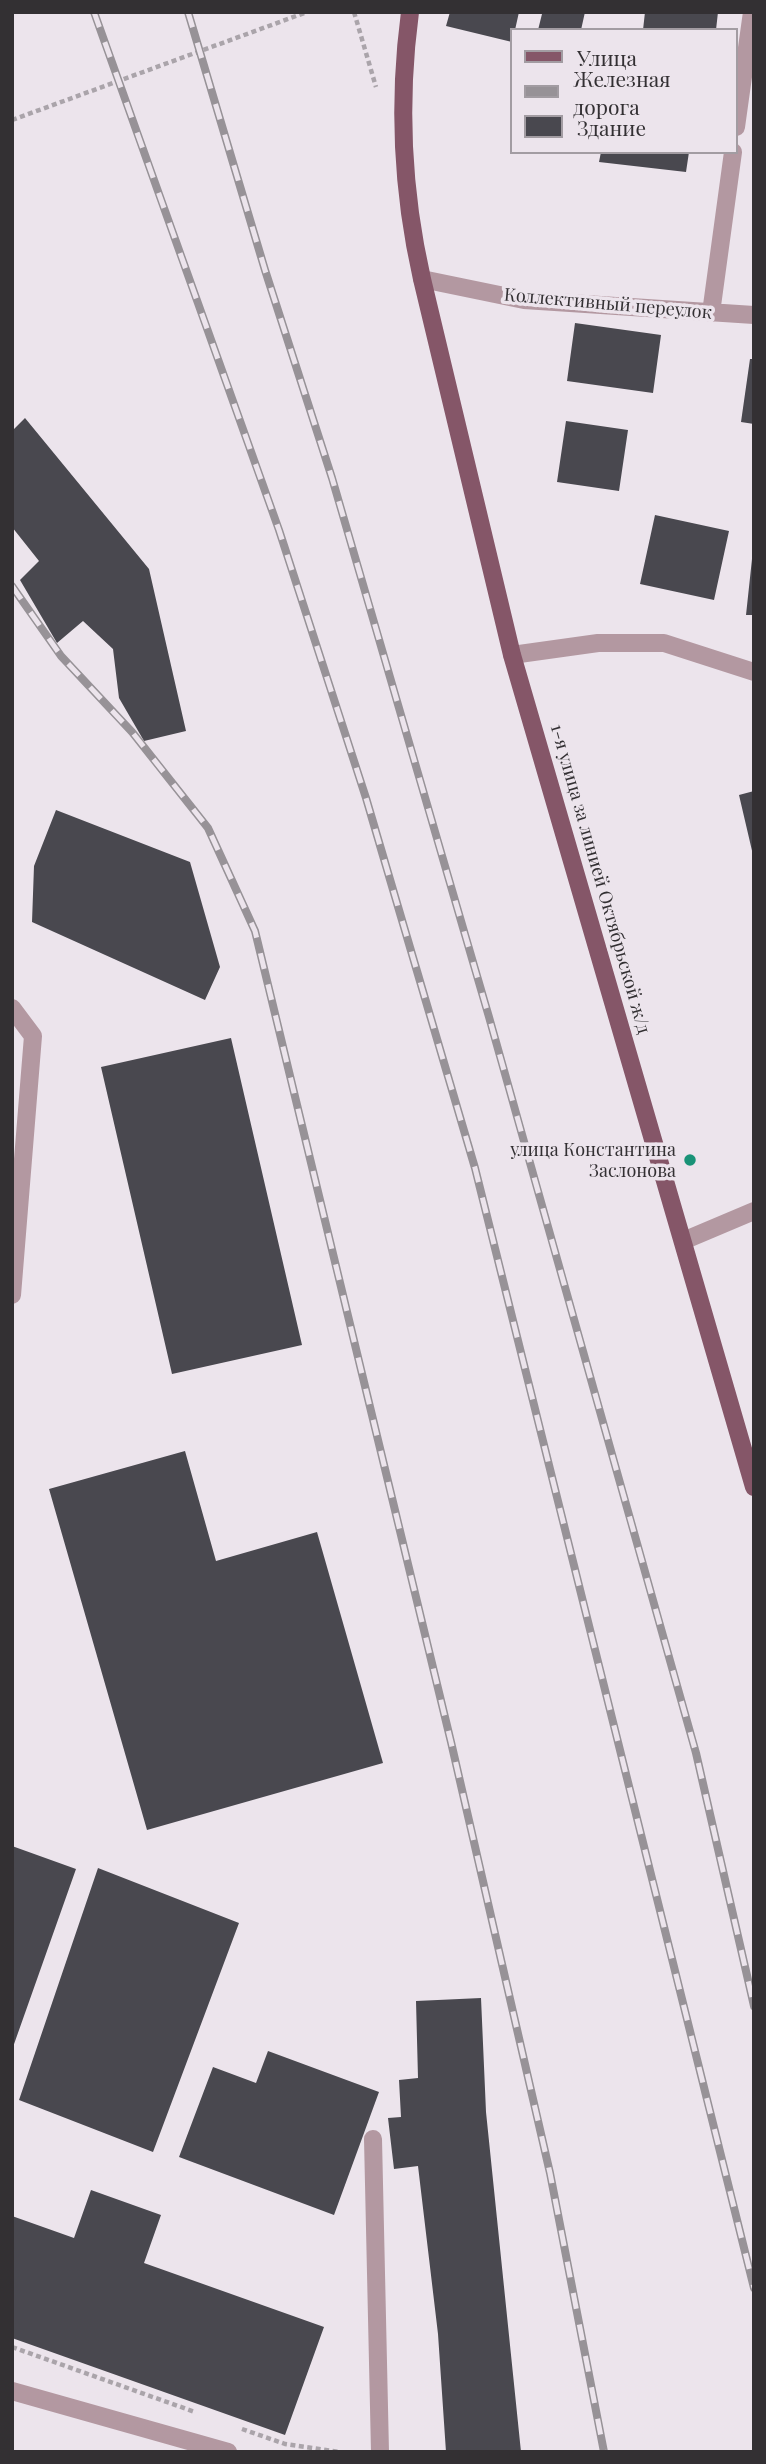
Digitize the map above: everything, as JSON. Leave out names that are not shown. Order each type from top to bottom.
[{"type":"main road","name":"1-я улица за линией Октябрьской ж/д","points":[[410,12],[403,146],[411,228],[422,279],[512,655],[683,1241],[750,1459],[754,1487]]},
{"type":"street","points":[[738,113],[752,12]]},
{"type":"street","points":[[711,313],[733,154]]},
{"type":"street","name":"Коллективный переулок","points":[[422,279],[524,300],[754,315]]},
{"type":"street","points":[[512,655],[598,643],[664,643],[754,672]]},
{"type":"street","points":[[12,1008],[33,1036],[12,1295]]},
{"type":"street","points":[[683,1241],[754,1211]]},
{"type":"street","points":[[373,2139],[380,2452]]},
{"type":"street","points":[[12,2390],[228,2452]]},
{"type":"path","points":[[12,120],[307,12]]},
{"type":"path","points":[[12,2347],[207,2416]]},
{"type":"path","points":[[233,2425],[285,2444],[340,2452]]},
{"type":"building","points":[[450,12],[519,12],[515,28],[510,28],[510,42],[446,26]]},
{"type":"building","points":[[537,12],[585,12],[581,28],[538,28],[542,14]]},
{"type":"building","points":[[645,12],[718,12],[716,28],[643,28]]},
{"type":"building","points":[[601,154],[689,154],[686,172],[599,162]]},
{"type":"building","points":[[575,323],[661,335],[653,393],[567,381]]},
{"type":"building","points":[[750,359],[754,359],[754,424],[741,422]]},
{"type":"building","points":[[25,418],[149,569],[186,731],[144,741],[119,698],[113,649],[83,621],[57,643],[20,580],[39,561],[12,527],[12,431]]},
{"type":"building","points":[[566,421],[628,430],[619,491],[557,482]]},
{"type":"building","points":[[655,515],[729,531],[714,600],[640,584]]},
{"type":"building","points":[[752,559],[754,615],[746,615]]},
{"type":"building","points":[[754,791],[754,855],[753,855],[739,795]]},
{"type":"building","points":[[56,810],[190,862],[220,967],[205,1000],[32,922],[34,866]]},
{"type":"building","points":[[231,1038],[302,1345],[172,1374],[101,1067]]},
{"type":"building","points":[[185,1451],[216,1561],[317,1532],[383,1763],[147,1830],[49,1489]]},
{"type":"building","points":[[12,1846],[76,1869],[13,2047],[12,2047]]},
{"type":"building","points":[[98,1868],[239,1923],[153,2152],[19,2100]]},
{"type":"building","points":[[481,1998],[486,2112],[521,2452],[446,2452],[438,2334],[418,2166],[394,2169],[388,2118],[401,2117],[399,2080],[418,2078],[416,2001]]},
{"type":"building","points":[[268,2051],[379,2092],[334,2215],[179,2157],[213,2067],[256,2083]]},
{"type":"building","points":[[91,2190],[161,2215],[144,2263],[324,2327],[285,2435],[12,2338],[12,2216],[74,2238]]},
{"type":"railway","points":[[94,12],[279,530],[366,798],[475,1168],[754,2288]]},
{"type":"railway","points":[[188,12],[265,270],[332,478],[489,1017],[696,1753],[754,2006]]},
{"type":"railway","points":[[12,586],[61,656],[132,732],[208,828],[255,931],[451,1742],[550,2173],[604,2452]]},
{"type":"place","name":"улица Константина Заслонова","points":[[690,1160]]}]
